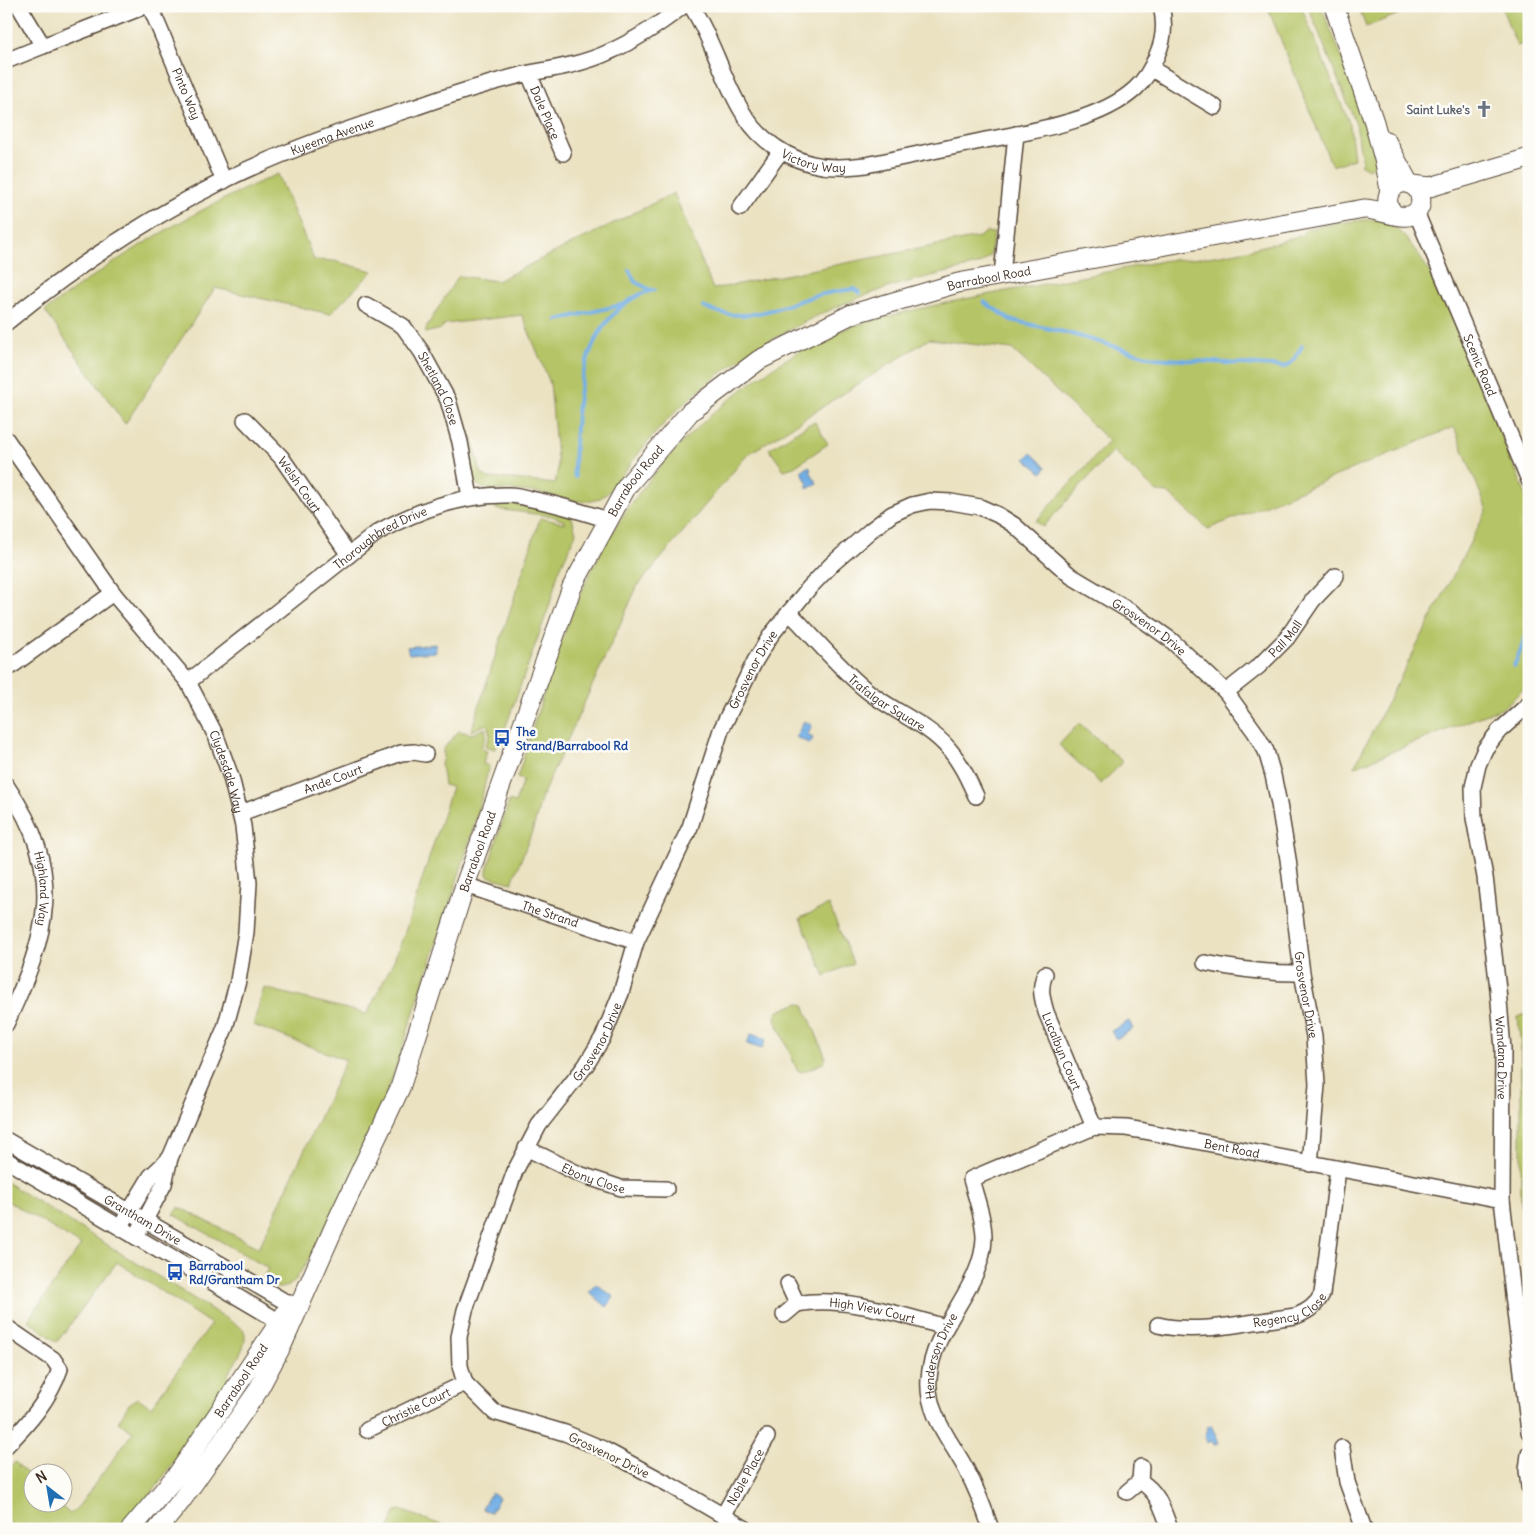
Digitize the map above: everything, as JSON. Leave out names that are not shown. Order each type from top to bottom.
[{"type":"main road","points":[[1334,6],[1374,122],[1385,164],[1389,192],[1388,207],[1407,213],[1434,196],[1496,168]]},
{"type":"main road","points":[[1374,122],[1411,184],[1419,191],[1421,200],[1407,213]]},
{"type":"main road","points":[[1389,192],[1398,184],[1430,187],[1529,158]]},
{"type":"main road","name":"Barrabool Road","points":[[1366,208],[1389,192]]},
{"type":"main road","name":"Barrabool Road","points":[[131,1529],[177,1475],[288,1315],[336,1224],[400,1088],[465,885],[572,587],[627,486],[690,412],[759,360],[852,314],[958,283],[1366,208],[1407,213]]},
{"type":"main road","name":"Barrabool Road","points":[[158,1529],[181,1501],[257,1392],[284,1343],[288,1315]]},
{"type":"street","points":[[19,6],[43,46]]},
{"type":"street","points":[[6,61],[145,6]]},
{"type":"street","name":"Pinto Way","points":[[150,6],[224,181]]},
{"type":"street","name":"Kyeema Avenue","points":[[6,324],[80,266],[156,218],[224,181],[281,155],[346,130],[501,80],[579,62],[608,53],[636,39],[683,6]]},
{"type":"street","name":"Victory Way","points":[[691,6],[701,23],[744,115],[763,137],[781,151],[809,163],[838,167],[866,165],[1039,130],[1078,118],[1110,105],[1134,89],[1152,69],[1160,49],[1164,30],[1161,6]]},
{"type":"street","points":[[1152,69],[1215,107]]},
{"type":"street","name":"Dale Place","points":[[529,74],[563,153]]},
{"type":"street","points":[[1002,275],[1016,134]]},
{"type":"street","points":[[740,208],[781,151]]},
{"type":"street","name":"Scenic Road","points":[[1407,213],[1432,249],[1529,480]]},
{"type":"street","name":"Shetland Close","points":[[366,305],[403,326],[421,351],[448,400],[460,442],[470,498]]},
{"type":"street","name":"Welsh Court","points":[[245,420],[281,457],[349,555]]},
{"type":"street","name":"Clydesdale Way","points":[[6,439],[113,593],[188,682],[216,736],[231,777],[241,813],[249,883],[246,932],[238,981],[225,1028],[170,1158],[164,1184],[136,1237]]},
{"type":"street","name":"Thoroughbred Drive","points":[[188,682],[378,532],[407,516],[433,507],[470,498],[510,495],[554,503],[608,520]]},
{"type":"street","name":"Grosvenor Drive","points":[[746,1529],[603,1449],[565,1433],[494,1412],[465,1383],[460,1366],[459,1337],[465,1310],[515,1171],[539,1125],[586,1065],[604,1037],[621,993],[636,942],[690,827],[722,730],[755,661],[771,635],[789,612],[832,564],[892,514],[912,505],[930,501],[951,502],[980,507],[998,515],[1014,525],[1072,576],[1150,624],[1171,640],[1226,692],[1254,732],[1266,751],[1273,775],[1288,859],[1302,973],[1310,1009],[1317,1059],[1317,1085],[1310,1164]]},
{"type":"street","name":"Pall Mall","points":[[1226,692],[1259,666],[1287,638],[1313,600],[1336,576]]},
{"type":"street","points":[[6,670],[113,593]]},
{"type":"street","name":"Trafalgar Square","points":[[789,612],[860,685],[930,732],[948,748],[964,768],[976,796]]},
{"type":"street","name":"Wandana Drive","points":[[1529,704],[1499,731],[1485,749],[1478,765],[1473,786],[1474,818],[1485,876],[1498,989],[1503,1049],[1502,1200],[1529,1432]]},
{"type":"street","name":"Ande Court","points":[[241,813],[400,753],[414,752],[425,754]]},
{"type":"street","name":"Highland Way","points":[[6,785],[27,818],[35,838],[41,860],[46,902],[41,936],[35,958],[6,1024]]},
{"type":"street","name":"The Strand","points":[[465,885],[636,942]]},
{"type":"street","points":[[1205,963],[1240,970],[1278,974],[1302,973]]},
{"type":"street","name":"Lucalbyn Court","points":[[1045,974],[1041,984],[1041,997],[1094,1127]]},
{"type":"street","name":"Bent Road","points":[[971,1179],[1094,1127],[1126,1128],[1502,1200]]},
{"type":"street","name":"Grantham Drive","points":[[6,1140],[145,1220],[288,1315]]},
{"type":"street","name":"Ebony Close","points":[[526,1148],[579,1174],[621,1188],[666,1189]]},
{"type":"street","name":"Clydesdale Way","points":[[120,1227],[151,1176],[170,1158]]},
{"type":"street","name":"Grantham Drive","points":[[6,1160],[136,1237],[288,1315]]},
{"type":"street","name":"Regency Close","points":[[1158,1325],[1175,1329],[1194,1330],[1296,1316],[1317,1304],[1322,1294],[1338,1169]]},
{"type":"street","name":"Henderson Drive","points":[[971,1179],[983,1223],[984,1239],[982,1250],[976,1272],[944,1328],[935,1348],[930,1367],[929,1392],[937,1419],[972,1481],[991,1529]]},
{"type":"street","points":[[784,1315],[797,1304],[788,1284]]},
{"type":"street","name":"High View Court","points":[[797,1304],[829,1301],[910,1317],[944,1328]]},
{"type":"street","points":[[6,1327],[53,1359],[60,1369],[55,1384],[38,1410],[6,1446]]},
{"type":"street","name":"Christie Court","points":[[367,1430],[465,1383]]},
{"type":"street","name":"Noble Place","points":[[723,1516],[767,1437]]},
{"type":"street","points":[[1342,1448],[1347,1482],[1364,1529]]},
{"type":"street","points":[[1529,1454],[1527,1470],[1529,1487]]},
{"type":"street","points":[[1127,1492],[1140,1474],[1156,1495],[1170,1529]]},
{"type":"green space","points":[[1267,6],[1301,6],[1350,125],[1354,159],[1332,166]]},
{"type":"green space","points":[[1308,6],[1321,6],[1365,114],[1376,164],[1368,169],[1360,164],[1362,162],[1356,124]]},
{"type":"green space","points":[[1358,6],[1419,6],[1366,27]]},
{"type":"green space","points":[[1501,6],[1529,6],[1529,42],[1517,46]]},
{"type":"green space","points":[[278,174],[314,260],[334,261],[373,271],[330,314],[215,288],[125,424],[45,311],[101,271],[157,235],[216,203]]},
{"type":"green space","points":[[674,193],[713,289],[979,237],[986,232],[994,233],[990,256],[980,264],[893,286],[851,301],[790,329],[761,346],[706,385],[681,407],[652,437],[611,490],[599,498],[591,501],[575,501],[534,492],[482,488],[474,482],[464,439],[472,437],[481,473],[488,478],[555,484],[558,468],[550,383],[522,315],[445,324],[441,329],[425,333],[427,326],[455,281],[459,276],[497,281]]},
{"type":"green space","points":[[1365,220],[1386,221],[1395,227],[1419,256],[1445,297],[1448,310],[1451,310],[1529,503],[1529,684],[1504,707],[1354,767],[1487,510],[1454,427],[1208,529],[1168,493],[1157,492],[1113,451],[1043,527],[1036,521],[1109,441],[1012,349],[929,339],[747,455],[637,587],[542,796],[533,829],[512,883],[487,875],[509,801],[515,803],[523,780],[517,778],[556,656],[579,597],[608,540],[637,495],[671,454],[709,417],[751,383],[791,356],[819,341],[848,328],[880,318],[949,302],[1167,260],[1200,258],[1235,252],[1302,235],[1305,230],[1312,228],[1335,223]]},
{"type":"green space","points":[[815,422],[828,444],[794,467],[784,470],[769,449]]},
{"type":"green space","points":[[495,503],[526,505],[566,513],[572,518],[576,533],[558,573],[550,604],[506,726],[495,749],[485,746],[490,735],[487,724],[471,731],[540,518],[564,523],[564,521],[552,516],[496,509]]},
{"type":"green space","points":[[1079,723],[1123,762],[1101,784],[1059,745]]},
{"type":"green space","points":[[485,728],[486,735],[481,748],[487,751],[483,764],[489,766],[469,843],[375,1126],[342,1200],[294,1282],[282,1288],[270,1286],[261,1282],[268,1268],[173,1214],[179,1207],[259,1248],[346,1060],[253,1025],[264,988],[367,1014],[394,960],[406,929],[452,787],[444,785],[441,764],[443,749],[459,731],[472,734]]},
{"type":"green space","points":[[829,905],[853,963],[825,976],[800,918]]},
{"type":"green space","points":[[798,1003],[804,1005],[826,1058],[823,1063],[802,1072],[797,1070],[775,1018],[777,1012]]},
{"type":"green space","points":[[1529,1013],[1529,1272],[1521,1203],[1521,1048],[1518,1017]]},
{"type":"green space","points":[[6,1182],[243,1329],[245,1334],[241,1353],[227,1376],[231,1379],[157,1486],[122,1529],[15,1529],[6,1518],[6,1470],[15,1462],[22,1469],[22,1512],[68,1512],[70,1514],[78,1507],[133,1432],[118,1422],[129,1404],[138,1398],[151,1407],[211,1324],[117,1262],[57,1342],[28,1320],[81,1245],[6,1200]]},
{"type":"green space","points":[[400,1510],[452,1529],[388,1529],[396,1511]]},
{"type":"water","points":[[1031,453],[1046,467],[1042,473],[1025,459]]},
{"type":"water","points":[[809,466],[817,483],[808,489],[806,486],[808,484],[801,471]]},
{"type":"water","points":[[435,644],[436,652],[409,654],[407,647]]},
{"type":"water","points":[[804,721],[812,725],[808,735],[813,738],[810,744],[796,737]]},
{"type":"water","points":[[1129,1021],[1133,1029],[1116,1039],[1111,1031]]},
{"type":"water","points":[[751,1034],[766,1039],[762,1049],[747,1044]]},
{"type":"water","points":[[596,1284],[614,1297],[607,1307],[589,1292]]},
{"type":"water","points":[[1211,1425],[1219,1443],[1214,1445],[1212,1441],[1207,1443],[1205,1436],[1207,1427]]},
{"type":"water","points":[[491,1493],[499,1498],[490,1513],[482,1508]]},
{"type":"waterway","points":[[629,270],[635,282],[651,290]]},
{"type":"waterway","points":[[703,307],[731,315],[756,314],[825,293],[855,289],[859,293]]},
{"type":"waterway","points":[[575,477],[577,411],[584,371],[590,352],[598,335],[619,308],[629,300],[654,290]]},
{"type":"waterway","points":[[984,302],[1011,320],[1068,333],[1154,358],[1286,367],[1293,361],[1302,346]]},
{"type":"waterway","points":[[557,320],[621,305]]},
{"type":"waterway","points":[[1514,666],[1529,630]]},
{"type":"place","name":"Saint Luke's","points":[[1484,109]]},
{"type":"place","name":"The Strand/Barrabool Rd","points":[[502,738]]},
{"type":"place","name":"Barrabool Rd/Grantham Dr","points":[[175,1272]]}]
